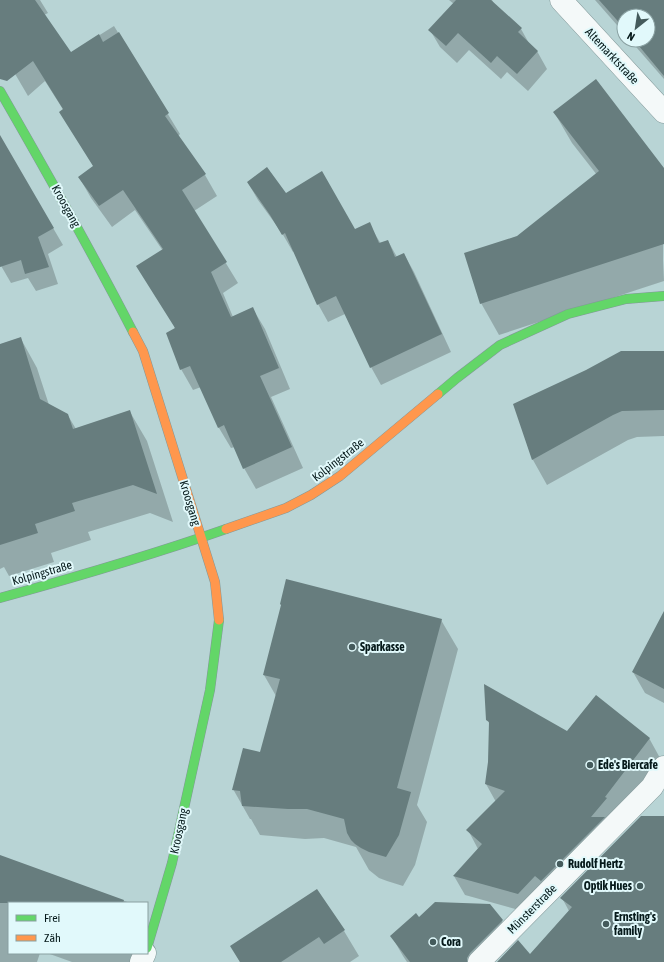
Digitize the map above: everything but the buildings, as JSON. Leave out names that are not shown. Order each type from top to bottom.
[{"type":"street","name":"Altemarktstraße","points":[[561,0],[664,112]]},
{"type":"street","name":"Kroosgang","points":[[0,91],[61,197],[143,351],[200,538],[215,582],[219,619],[210,690],[172,863],[148,945]]},
{"type":"street","name":"Kolpingstraße","points":[[0,598],[65,580],[200,538],[286,508],[312,495],[340,476],[457,378],[500,345],[568,314],[626,299],[664,296]]},
{"type":"street","name":"Münsterstraße","points":[[479,962],[658,791],[664,767]]},
{"type":"traffic: fast","points":[[0,91],[85,241],[133,332]]},
{"type":"traffic: fast","points":[[438,394],[500,345],[568,314],[626,299],[664,296]]},
{"type":"traffic: fast","points":[[0,598],[170,548],[226,529]]},
{"type":"traffic: fast","points":[[148,945],[172,863],[210,690],[219,620]]},
{"type":"traffic: slow","points":[[133,332],[143,351],[215,582],[219,620]]},
{"type":"traffic: slow","points":[[226,529],[286,508],[311,495],[340,476],[438,394]]},
{"type":"place","name":"Sparkasse","points":[[352,647]]},
{"type":"place","name":"Ede's Biercafe","points":[[590,765]]},
{"type":"place","name":"Rudolf Hertz","points":[[560,864]]},
{"type":"place","name":"Optik Hues","points":[[640,886]]},
{"type":"place","name":"Ernsting's family","points":[[606,924]]},
{"type":"place","name":"Cora","points":[[433,942]]}]
